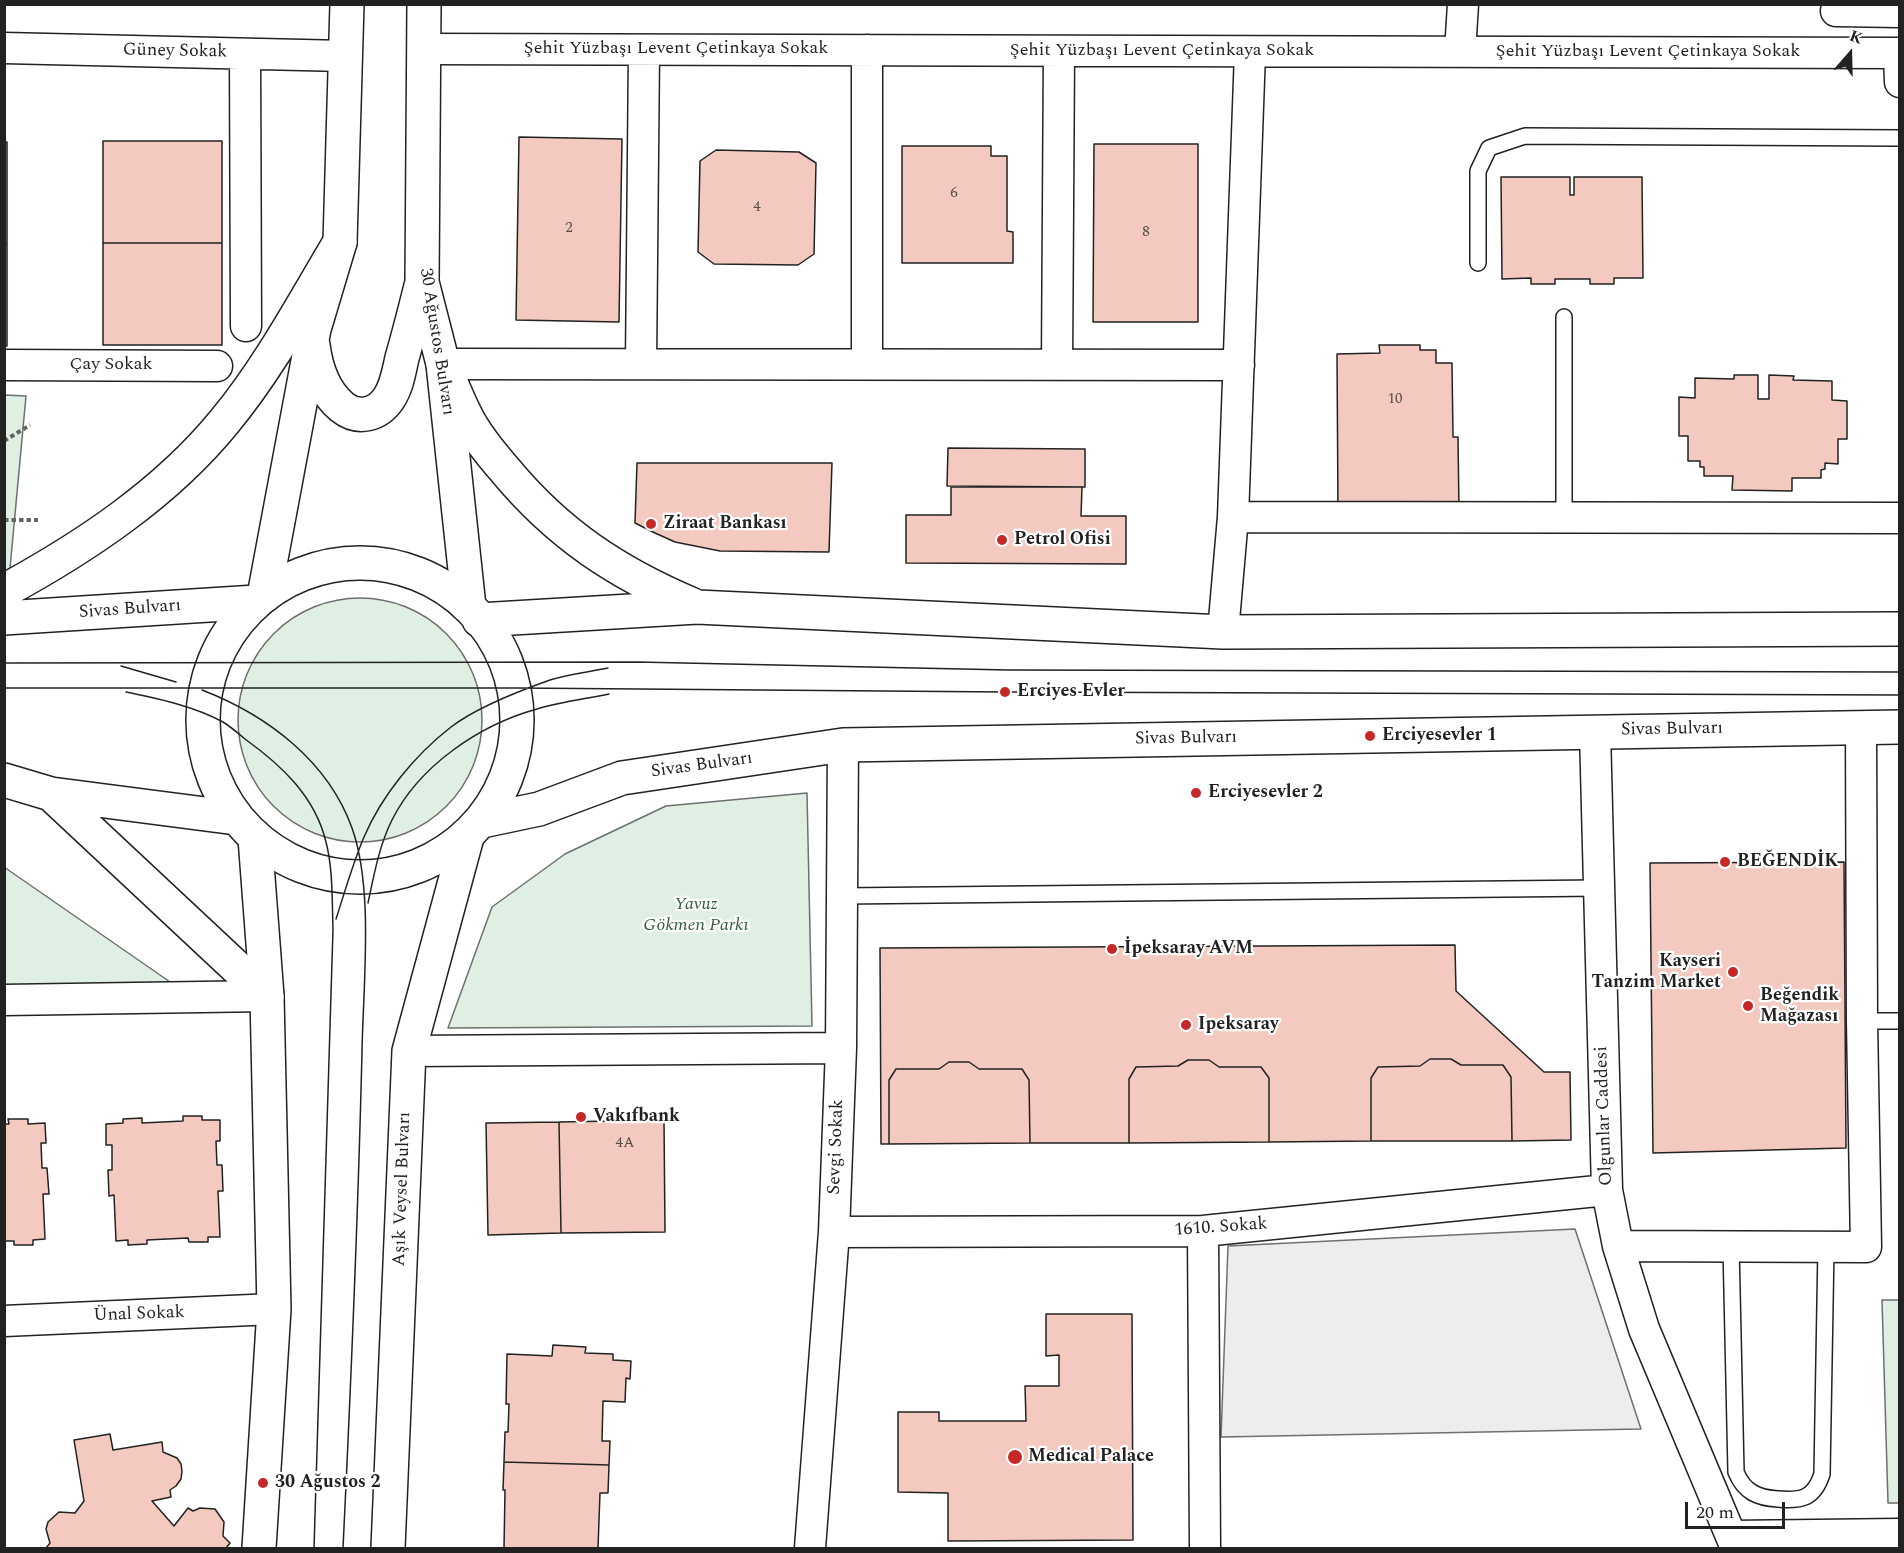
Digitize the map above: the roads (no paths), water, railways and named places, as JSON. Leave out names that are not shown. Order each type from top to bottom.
[{"type":"main road","points":[[260,599],[314,328],[340,242],[347,4]]},
{"type":"main road","name":"30 Ağustos Bulvarı","points":[[424,4],[423,282],[443,364],[474,614]]},
{"type":"main road","points":[[4,591],[77,548],[120,518],[194,456],[252,387],[340,242]]},
{"type":"main road","points":[[314,328],[312,345],[315,362],[328,392],[350,413],[369,414],[385,404],[394,388],[423,282]]},
{"type":"main road","points":[[443,364],[467,419],[485,446],[518,487],[548,516],[582,545],[618,569],[657,590],[697,607]]},
{"type":"main road","points":[[358,563],[388,566],[416,573],[442,586],[474,614],[485,626],[508,662],[517,683],[520,707],[517,741],[511,768],[500,793],[474,829],[444,854],[418,867],[385,876],[341,876],[304,868],[278,855],[245,828],[221,795],[210,770],[204,744],[203,710],[212,667],[223,643],[237,621],[260,599],[301,574],[329,566],[358,563]]},
{"type":"main road","name":"Sivas Bulvarı","points":[[4,618],[260,599]]},
{"type":"main road","points":[[474,614],[697,607],[1223,632],[1899,629]]},
{"type":"main road","name":"Sivas Bulvarı","points":[[474,829],[540,809],[621,778],[843,745],[1899,727]]},
{"type":"main road","points":[[4,780],[51,794],[245,828]]},
{"type":"main road","points":[[51,794],[267,996]]},
{"type":"main road","points":[[245,828],[267,996],[274,1309],[259,1548]]},
{"type":"main road","name":"Aşık Veysel Bulvarı","points":[[388,1548],[409,1051],[474,829]]},
{"type":"street","points":[[1460,52],[1463,4]]},
{"type":"street","points":[[1833,53],[1836,8],[1899,12]]},
{"type":"street","name":"Güney Sokak","points":[[4,48],[345,56]]},
{"type":"street","name":"Şehit Yüzbaşı Levent Çetinkaya Sokak","points":[[424,49],[1899,53]]},
{"type":"street","points":[[641,364],[644,50]]},
{"type":"street","points":[[867,50],[867,364]]},
{"type":"street","points":[[1057,364],[1059,51]]},
{"type":"street","points":[[1223,632],[1233,517],[1250,52]]},
{"type":"street","points":[[1899,53],[1899,82]]},
{"type":"street","points":[[245,54],[246,326]]},
{"type":"street","points":[[443,364],[1239,365]]},
{"type":"street","name":"Çay Sokak","points":[[4,365],[217,366]]},
{"type":"street","points":[[1233,517],[1899,518]]},
{"type":"street","points":[[1618,1246],[1866,1247],[1862,1021],[1861,727]]},
{"type":"street","name":"Olgunlar Caddesi","points":[[1595,732],[1607,1190],[1618,1246],[1644,1329],[1733,1542]]},
{"type":"street","name":"Sevgi Sokak","points":[[810,1548],[834,1232],[841,1047],[843,745]]},
{"type":"street","points":[[4,1000],[267,996]]},
{"type":"street","points":[[409,1051],[841,1047]]},
{"type":"street","name":"1610. Sokak","points":[[834,1232],[1203,1231],[1607,1190]]},
{"type":"street","points":[[1203,1231],[1205,1548]]},
{"type":"street","name":"Ünal Sokak","points":[[4,1321],[274,1309]]},
{"type":"street","points":[[1733,1542],[1899,1534]]},
{"type":"lane","points":[[1478,263],[1478,171],[1489,148],[1525,136],[1899,138]]},
{"type":"lane","points":[[1564,317],[1564,518]]},
{"type":"lane","points":[[842,896],[1599,888]]},
{"type":"lane","points":[[1862,1021],[1899,1021]]},
{"type":"lane","points":[[1731,1246],[1736,1472],[1751,1493],[1761,1498],[1797,1501],[1813,1492],[1822,1474],[1826,1247]]},
{"type":"lane","points":[[1713,1493],[1739,1479]]},
{"type":"tram line","points":[[4,663],[637,662],[1008,670],[1900,672]]},
{"type":"tram line","points":[[121,666],[176,682]]},
{"type":"tram line","points":[[336,919],[356,857],[371,821],[390,791],[412,763],[438,738],[461,720],[512,694],[557,678],[608,668]]},
{"type":"tram line","points":[[4,688],[517,688],[1900,695]]},
{"type":"tram line","points":[[202,690],[226,700],[272,727],[311,761],[328,782],[341,804],[352,828],[359,852],[366,938],[343,1548]]},
{"type":"tram line","points":[[126,692],[176,704],[212,716],[229,726],[284,771],[295,783],[314,810],[326,842],[332,885],[333,929],[314,1548]]},
{"type":"tram line","points":[[368,903],[387,830],[404,800],[434,765],[473,737],[515,716],[555,704],[609,694]]},
{"type":"place","name":"Ziraat Bankası","points":[[651,524]]},
{"type":"place","name":"Petrol Ofisi","points":[[1002,540]]},
{"type":"place","name":"Erciyes Evler","points":[[1005,692]]},
{"type":"place","name":"Erciyesevler 1","points":[[1370,736]]},
{"type":"place","name":"Erciyesevler 2","points":[[1196,793]]},
{"type":"place","name":"BEĞENDİK","points":[[1725,862]]},
{"type":"place","name":"İpeksaray AVM","points":[[1112,949]]},
{"type":"place","name":"Kayseri Tanzim Market","points":[[1733,972]]},
{"type":"place","name":"Beğendik Mağazası","points":[[1748,1006]]},
{"type":"place","name":"Ipeksaray","points":[[1186,1025]]},
{"type":"place","name":"Vakıfbank","points":[[581,1117]]},
{"type":"place","name":"Medical Palace","points":[[1015,1457]]},
{"type":"place","name":"30 Ağustos 2","points":[[263,1483]]},
{"type":"park label","name":"Yavuz Gökmen Parkı","points":[[696,915]]}]
